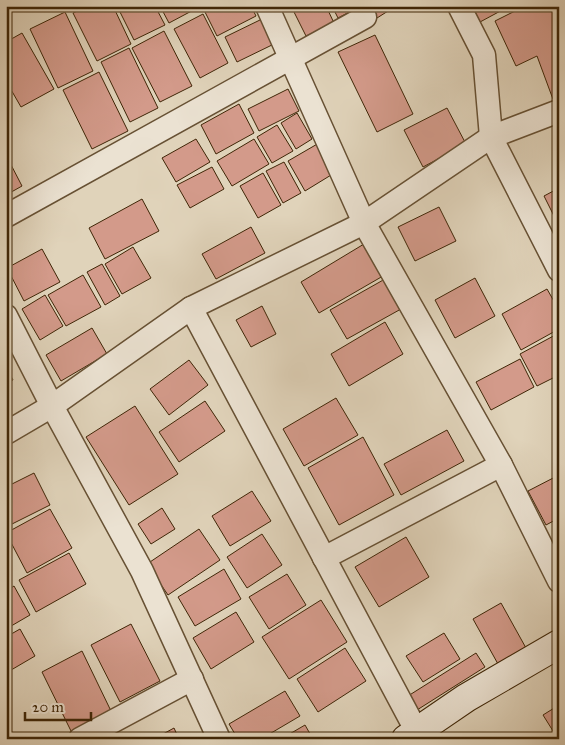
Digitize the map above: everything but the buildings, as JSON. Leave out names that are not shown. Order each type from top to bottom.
[{"type":"street","points":[[266,6],[364,223],[501,465],[559,581]]},
{"type":"street","points":[[459,6],[484,55],[491,137],[559,270]]},
{"type":"street","points":[[6,216],[365,17]]},
{"type":"street","points":[[6,433],[52,406],[192,308],[364,223],[491,137],[559,111]]},
{"type":"street","points":[[192,308],[324,558],[412,736],[466,698],[559,644]]},
{"type":"street","points":[[6,316],[52,406],[142,571],[219,739]]},
{"type":"street","points":[[324,558],[501,465]]},
{"type":"street","points":[[80,739],[192,679]]}]
